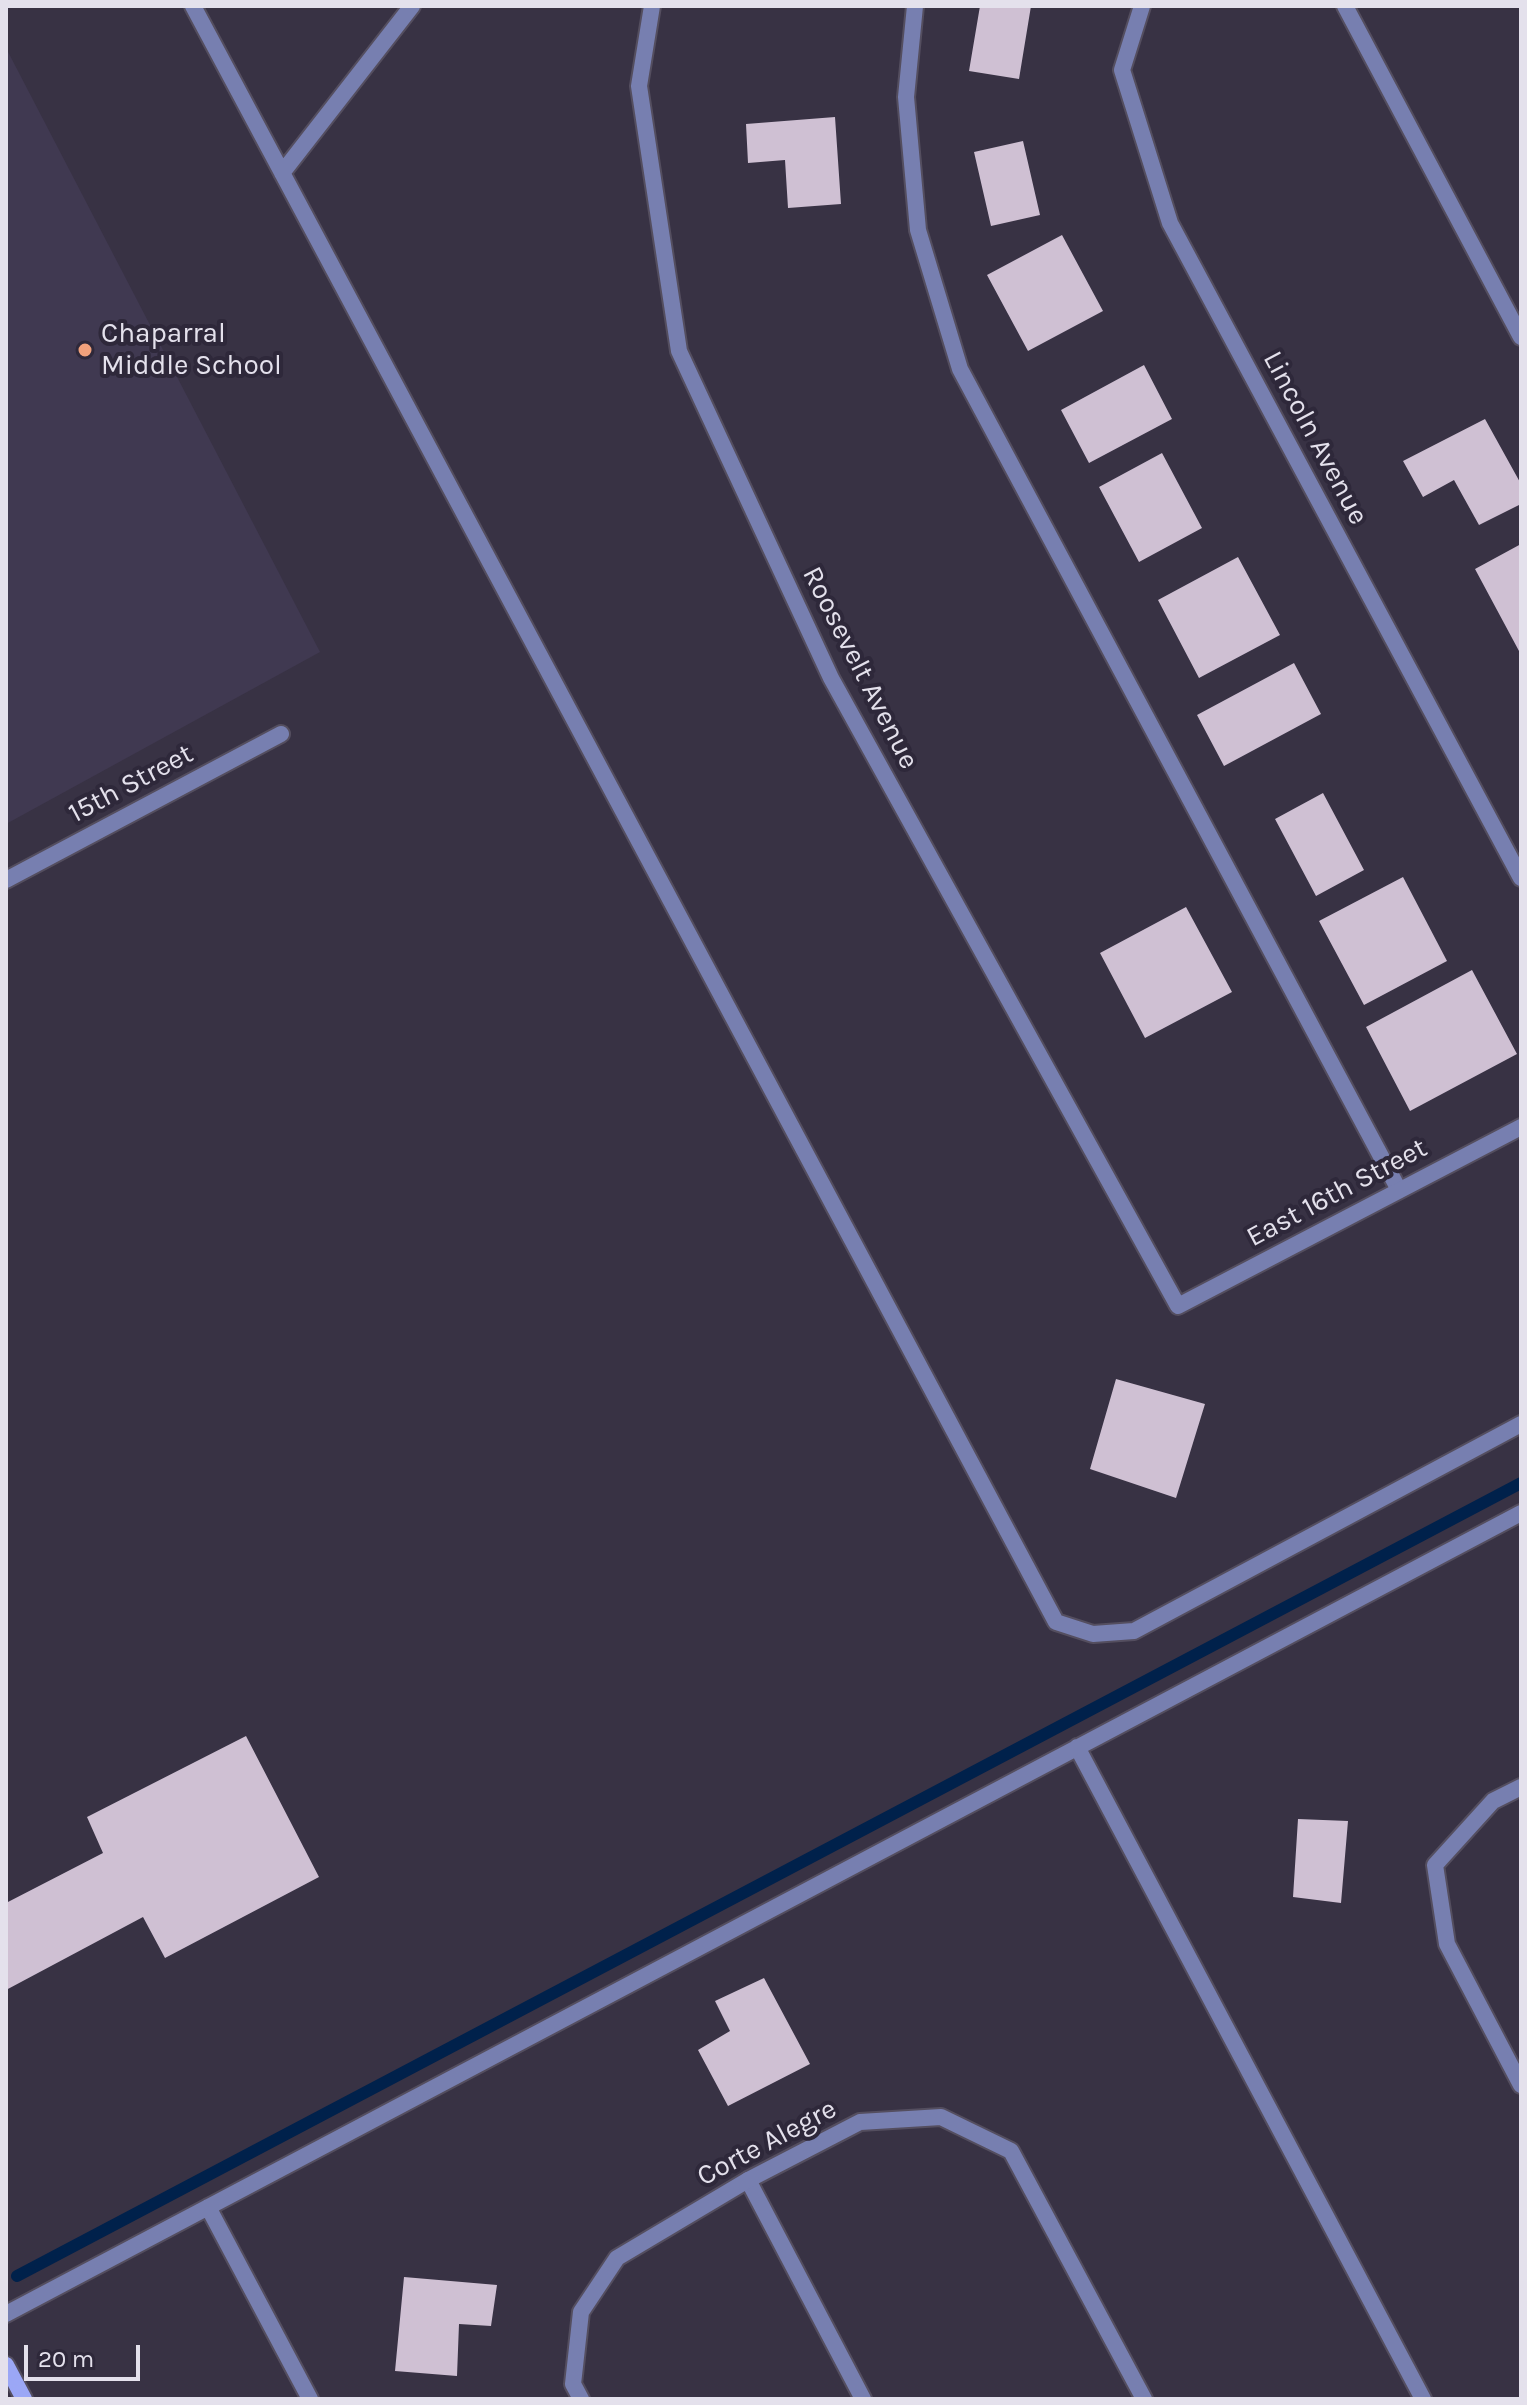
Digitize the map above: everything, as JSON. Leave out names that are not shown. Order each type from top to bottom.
[{"type":"street","points":[[193,6],[1056,1622],[1093,1634],[1134,1631],[1521,1424]]},
{"type":"street","points":[[282,173],[412,6]]},
{"type":"street","name":"Roosevelt Avenue","points":[[652,6],[639,86],[679,351],[831,678],[1178,1306]]},
{"type":"street","points":[[915,6],[906,97],[918,230],[960,369],[1399,1190]]},
{"type":"street","name":"Lincoln Avenue","points":[[1142,6],[1122,70],[1170,223],[1521,878]]},
{"type":"street","points":[[1345,6],[1521,337]]},
{"type":"street","name":"15th Street","points":[[6,880],[281,734]]},
{"type":"street","name":"East 16th Street","points":[[1178,1306],[1521,1127]]},
{"type":"street","points":[[6,2314],[1521,1513]]},
{"type":"street","points":[[1077,1747],[1423,2399]]},
{"type":"street","points":[[1521,1787],[1493,1801],[1435,1865],[1447,1944],[1521,2085]]},
{"type":"street","name":"Corte Alegre","points":[[581,2399],[573,2384],[581,2312],[617,2258],[748,2180],[860,2122],[941,2117],[1011,2151],[1144,2399]]},
{"type":"street","points":[[748,2180],[863,2399]]},
{"type":"street","points":[[208,2207],[310,2399]]},
{"type":"street","points":[[6,2365],[24,2399]]},
{"type":"shaded area","name":"Chaparral Middle School","points":[[6,48],[320,652],[6,824]]},
{"type":"building","points":[[980,6],[1031,6],[1019,79],[969,71]]},
{"type":"building","points":[[835,117],[841,204],[788,208],[785,160],[748,163],[746,124]]},
{"type":"building","points":[[1023,141],[1040,215],[991,226],[974,152]]},
{"type":"building","points":[[1062,235],[1103,311],[1028,351],[987,275]]},
{"type":"building","points":[[1144,365],[1172,419],[1089,463],[1061,410]]},
{"type":"building","points":[[1485,419],[1521,484],[1521,504],[1479,525],[1454,480],[1423,497],[1403,461]]},
{"type":"building","points":[[1162,453],[1202,528],[1139,562],[1099,487]]},
{"type":"building","points":[[1521,544],[1521,649],[1519,651],[1475,569]]},
{"type":"building","points":[[1238,557],[1280,635],[1199,678],[1158,600]]},
{"type":"building","points":[[1294,663],[1321,714],[1224,766],[1197,715]]},
{"type":"building","points":[[1323,793],[1364,870],[1316,896],[1275,819]]},
{"type":"building","points":[[1403,877],[1447,961],[1364,1005],[1319,921]]},
{"type":"building","points":[[1186,907],[1232,992],[1145,1038],[1100,953]]},
{"type":"building","points":[[1472,970],[1517,1054],[1410,1111],[1366,1027]]},
{"type":"building","points":[[1116,1379],[1205,1404],[1176,1498],[1090,1469]]},
{"type":"building","points":[[246,1736],[319,1877],[165,1958],[143,1917],[6,1990],[6,1903],[103,1853],[87,1817]]},
{"type":"building","points":[[1298,1819],[1348,1821],[1341,1903],[1293,1897]]},
{"type":"building","points":[[764,1978],[810,2064],[728,2106],[698,2050],[730,2031],[715,2001]]},
{"type":"building","points":[[404,2277],[497,2285],[491,2326],[459,2324],[457,2376],[395,2371]]},
{"type":"waterway","points":[[17,2276],[1521,1483]]},
{"type":"place","name":"Chaparral Middle School","points":[[85,350]]}]
